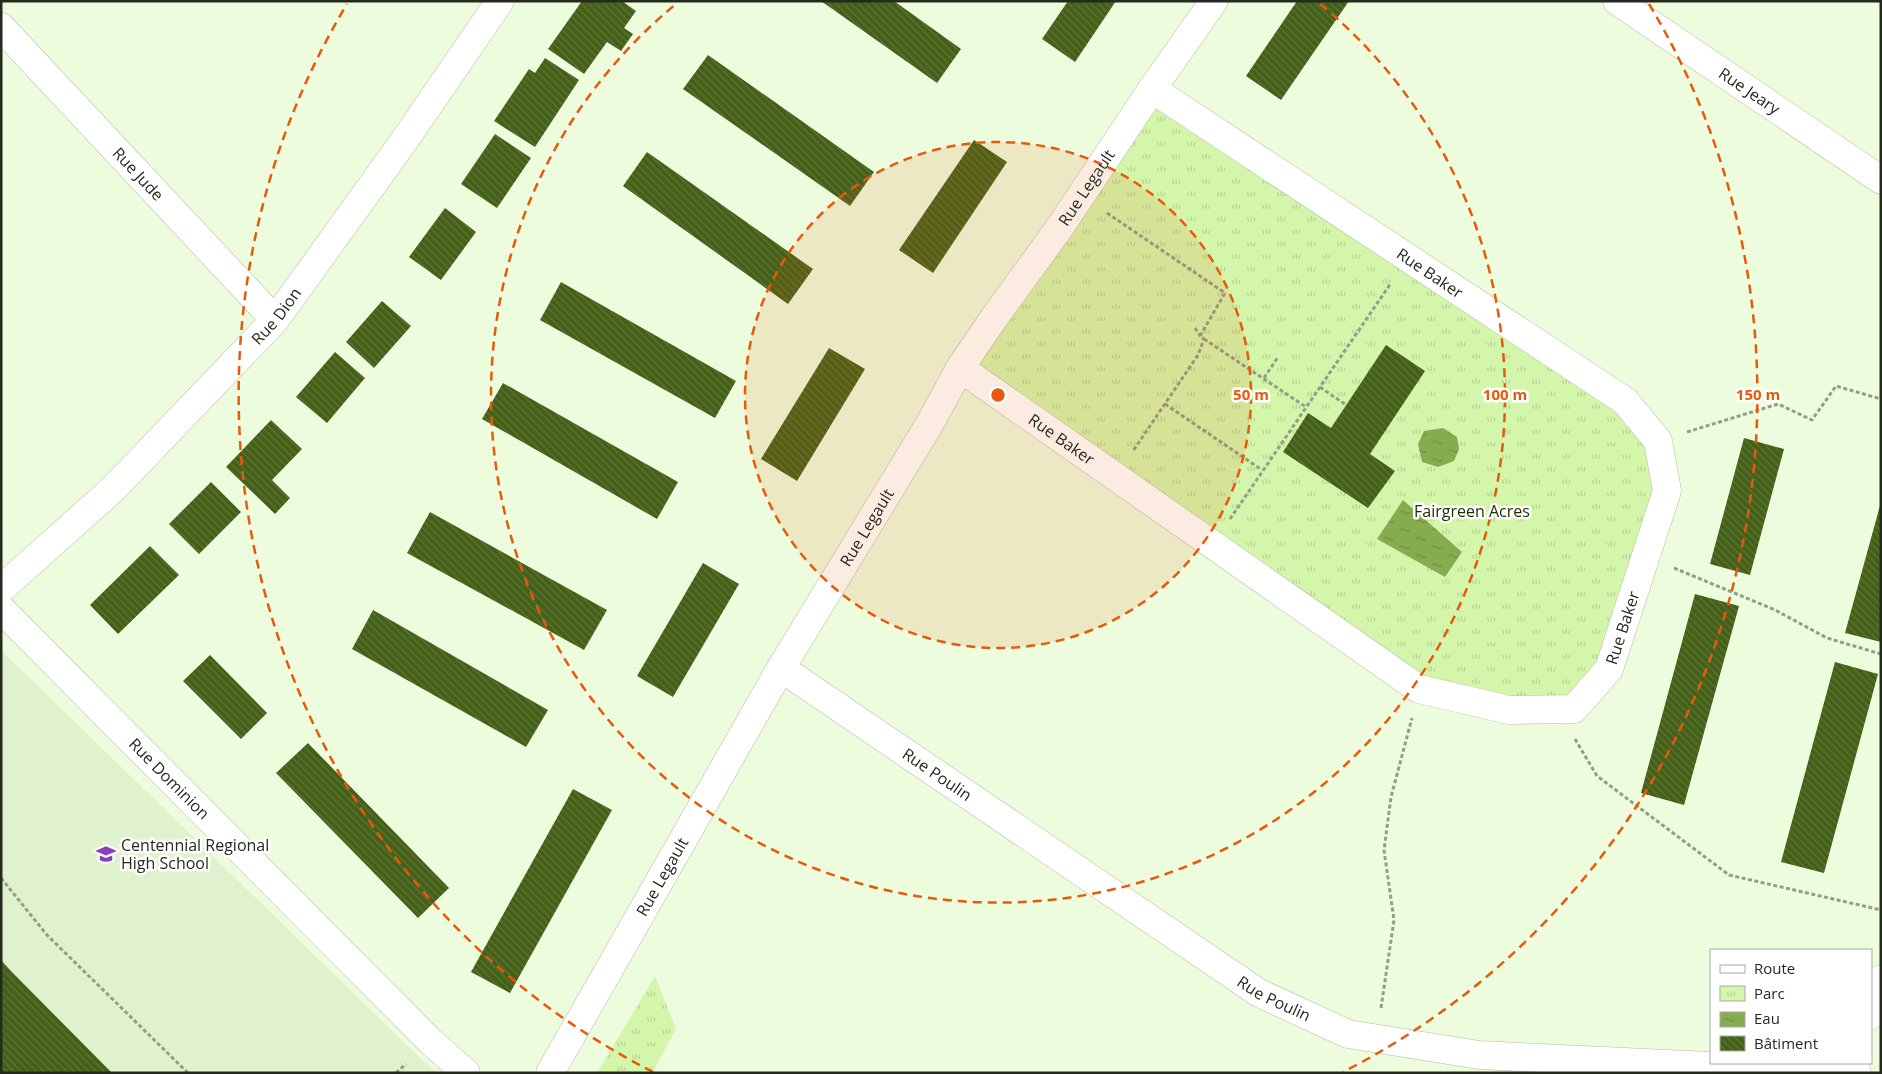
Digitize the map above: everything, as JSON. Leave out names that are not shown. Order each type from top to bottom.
[{"type":"street","name":"Rue Dion","points":[[1,589],[113,489],[275,320],[404,141],[500,1]]},
{"type":"street","name":"Rue Legault","points":[[550,1073],[781,668],[929,425],[960,368],[1214,1]]},
{"type":"street","name":"Rue Jeary","points":[[1617,1],[1881,180]]},
{"type":"street","name":"Rue Jude","points":[[1,27],[275,320]]},
{"type":"street","name":"Rue Baker","points":[[960,368],[1419,689],[1509,710],[1574,709],[1609,669],[1667,491],[1658,441],[1625,402],[1152,89]]},
{"type":"street","name":"Rue Dominion","points":[[1,609],[430,1041],[466,1073]]},
{"type":"street","name":"Rue Poulin","points":[[781,668],[1258,993],[1348,1034],[1479,1055],[1856,1072]]},
{"type":"street","points":[[1872,1011],[1881,979]]},
{"type":"path","points":[[1082,194],[1126,227],[1225,293],[1200,336]]},
{"type":"path","points":[[1213,544],[1408,258]]},
{"type":"path","points":[[1195,328],[1204,339],[1306,407]]},
{"type":"path","points":[[1117,477],[1198,354],[1204,339]]},
{"type":"path","points":[[1264,378],[1278,357]]},
{"type":"path","points":[[1658,441],[1778,404],[1812,420],[1836,386],[1881,399]]},
{"type":"path","points":[[1320,387],[1346,405]]},
{"type":"path","points":[[1164,404],[1262,470]]},
{"type":"path","points":[[1646,556],[1775,610],[1827,638],[1881,654]]},
{"type":"path","points":[[1377,1038],[1394,920],[1384,850],[1391,797],[1419,689]]},
{"type":"path","points":[[1556,709],[1597,776],[1728,875],[1881,910]]},
{"type":"path","points":[[1,878],[47,935],[188,1073]]},
{"type":"path","points":[[396,1073],[406,1064]]},
{"type":"shaded area","name":"Centennial Regional High School","points":[[1,650],[420,1058],[437,1073],[1,1073]]},
{"type":"green space","name":"Fairgreen Acres","points":[[1152,89],[1625,401],[1667,491],[1609,669],[1574,709],[1419,689],[960,368]]},
{"type":"green space","points":[[655,976],[676,1029],[652,1073],[597,1073]]},
{"type":"water","points":[[1443,428],[1457,437],[1459,449],[1454,461],[1438,467],[1422,462],[1418,444],[1424,431]]},
{"type":"water","points":[[1403,500],[1462,552],[1445,577],[1377,539]]},
{"type":"building","points":[[582,1],[622,1],[636,11],[624,28],[633,34],[621,51],[607,42],[584,74],[548,49]]},
{"type":"building","points":[[821,1],[894,1],[961,49],[937,83]]},
{"type":"building","points":[[1068,1],[1116,1],[1075,62],[1042,39]]},
{"type":"building","points":[[1297,1],[1349,1],[1281,100],[1246,76]]},
{"type":"building","points":[[708,55],[874,172],[850,206],[683,89]]},
{"type":"building","points":[[545,58],[579,80],[535,147],[494,121],[529,69],[535,73]]},
{"type":"building","points":[[495,134],[531,158],[497,208],[461,184]]},
{"type":"building","points":[[974,140],[1007,162],[933,273],[899,250]]},
{"type":"building","points":[[647,152],[813,269],[788,304],[623,186]]},
{"type":"building","points":[[445,208],[476,232],[441,280],[409,257]]},
{"type":"building","points":[[561,282],[736,381],[715,418],[540,320]]},
{"type":"building","points":[[382,301],[411,326],[374,368],[346,342]]},
{"type":"building","points":[[1386,345],[1425,371],[1370,454],[1395,471],[1368,508],[1283,452],[1308,413],[1331,428]]},
{"type":"building","points":[[829,348],[865,369],[797,481],[761,459]]},
{"type":"building","points":[[335,352],[365,378],[327,423],[296,397]]},
{"type":"building","points":[[503,383],[678,482],[657,519],[482,419]]},
{"type":"building","points":[[271,420],[302,449],[272,480],[290,498],[275,514],[226,467]]},
{"type":"building","points":[[1744,438],[1784,449],[1750,575],[1710,564]]},
{"type":"building","points":[[211,482],[241,512],[199,554],[169,524]]},
{"type":"building","points":[[1881,502],[1881,642],[1845,633]]},
{"type":"building","points":[[430,512],[607,610],[584,650],[407,553]]},
{"type":"building","points":[[150,546],[179,575],[118,634],[90,605]]},
{"type":"building","points":[[703,563],[739,584],[673,697],[637,676]]},
{"type":"building","points":[[1695,594],[1739,606],[1684,805],[1641,793]]},
{"type":"building","points":[[373,610],[548,710],[526,747],[352,649]]},
{"type":"building","points":[[210,655],[267,713],[241,739],[183,681]]},
{"type":"building","points":[[1835,662],[1878,674],[1824,873],[1781,862]]},
{"type":"building","points":[[308,743],[449,888],[418,918],[276,773]]},
{"type":"building","points":[[573,789],[612,810],[510,993],[471,972]]},
{"type":"building","points":[[1,960],[11,971],[112,1073],[1,1073]]},
{"type":"place","name":"Centennial Regional High School","points":[[106,854]]}]
